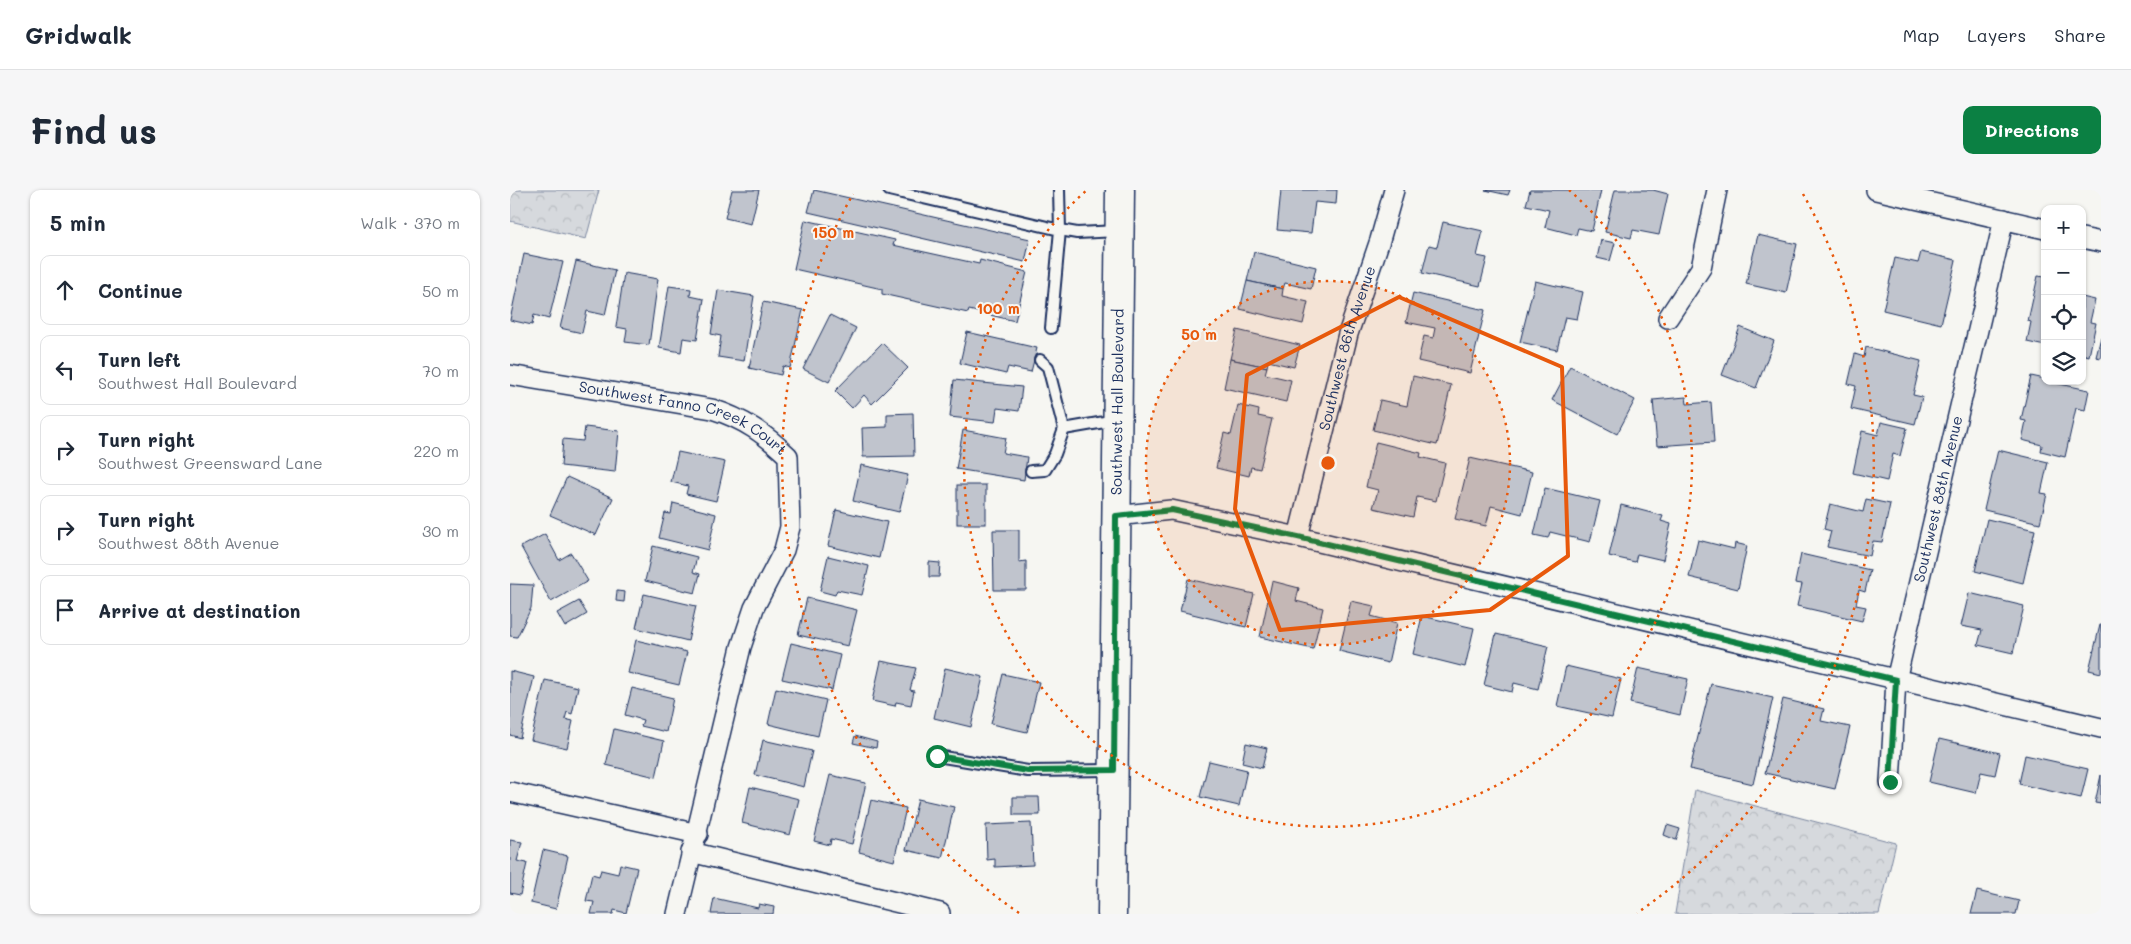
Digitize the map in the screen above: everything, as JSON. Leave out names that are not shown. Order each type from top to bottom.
[{"type":"main road","name":"Southwest Hall Boulevard","points":[[1112,914],[1120,190]]},
{"type":"street","name":"Southwest 86th Avenue","points":[[1298,537],[1348,334],[1380,240],[1394,190]]},
{"type":"street","points":[[1668,318],[1702,268],[1718,190]]},
{"type":"street","points":[[1876,190],[2041,228]]},
{"type":"street","name":"Southwest 88th Avenue","points":[[1890,782],[1896,680],[2004,219]]},
{"type":"street","points":[[2086,239],[2101,242]]},
{"type":"street","name":"Southwest Fanno Creek Court","points":[[510,375],[712,409],[736,416],[763,432],[788,456],[790,527],[784,550],[754,608],[740,647],[677,914]]},
{"type":"street","points":[[1116,516],[1172,510],[1298,537],[2101,728]]},
{"type":"street","points":[[510,792],[940,913]]},
{"type":"lane","points":[[889,190],[1060,230],[1077,233],[1119,231]]},
{"type":"lane","points":[[1051,328],[1060,230],[1060,190]]},
{"type":"lane","points":[[1031,471],[1045,470],[1050,463],[1064,429],[1048,367],[1040,360]]},
{"type":"lane","points":[[1064,429],[1117,420]]},
{"type":"lane","points":[[937,756],[1028,771],[1114,770]]},
{"type":"highlighted area","points":[[1399,297],[1562,367],[1568,556],[1490,610],[1280,630],[1235,509],[1247,375]]},
{"type":"green space","points":[[510,190],[599,190],[586,239],[510,221]]},
{"type":"green space","points":[[1695,790],[1896,843],[1879,914],[1675,914]]},
{"type":"building","points":[[732,190],[759,190],[751,224],[725,218]]},
{"type":"building","points":[[814,190],[1030,239],[1025,262],[808,212]]},
{"type":"building","points":[[1281,190],[1337,190],[1336,204],[1315,202],[1311,233],[1277,230]]},
{"type":"building","points":[[1485,190],[1510,190],[1508,195]]},
{"type":"building","points":[[1530,190],[1601,190],[1592,231],[1578,228],[1576,235],[1545,227],[1549,210],[1526,205]]},
{"type":"building","points":[[1615,190],[1653,190],[1668,194],[1659,235],[1633,230],[1631,238],[1605,232]]},
{"type":"building","points":[[805,220],[895,240],[893,245],[979,264],[980,260],[1027,272],[1015,321],[969,310],[968,313],[882,294],[882,289],[794,269]]},
{"type":"building","points":[[1443,222],[1483,231],[1477,256],[1487,258],[1480,286],[1422,273],[1429,245],[1437,247]]},
{"type":"building","points":[[1758,235],[1797,244],[1786,293],[1746,284]]},
{"type":"building","points":[[1601,240],[1615,243],[1610,261],[1597,258]]},
{"type":"building","points":[[1254,252],[1316,267],[1311,289],[1285,283],[1283,289],[1247,281]]},
{"type":"building","points":[[1921,252],[1956,260],[1941,324],[1883,310],[1895,258],[1918,263]]},
{"type":"building","points":[[524,254],[563,262],[549,319],[534,315],[532,325],[510,320]]},
{"type":"building","points":[[576,261],[615,270],[605,315],[587,311],[582,333],[560,328]]},
{"type":"building","points":[[624,273],[658,279],[649,345],[625,342],[627,329],[616,327]]},
{"type":"building","points":[[2038,276],[2041,276],[2041,345],[2027,342],[2031,322],[2028,321]]},
{"type":"building","points":[[1247,281],[1283,289],[1282,296],[1308,302],[1303,324],[1240,309]]},
{"type":"building","points":[[1535,281],[1583,292],[1577,319],[1565,317],[1557,350],[1520,342]]},
{"type":"building","points":[[669,286],[691,289],[690,296],[704,299],[697,340],[683,338],[681,352],[659,348]]},
{"type":"building","points":[[718,290],[754,296],[744,361],[718,357],[721,336],[711,334]]},
{"type":"building","points":[[1413,293],[1485,310],[1470,373],[1418,361],[1424,336],[1433,338],[1435,328],[1406,322]]},
{"type":"building","points":[[2086,298],[2095,300],[2090,322],[2096,323],[2089,356],[2086,355]]},
{"type":"building","points":[[763,302],[803,310],[790,368],[783,366],[781,375],[749,368]]},
{"type":"building","points":[[830,315],[856,328],[829,382],[803,369]]},
{"type":"building","points":[[1740,327],[1774,341],[1756,388],[1722,375]]},
{"type":"building","points":[[1237,330],[1300,345],[1294,367],[1268,361],[1267,367],[1230,359]]},
{"type":"building","points":[[967,332],[1037,348],[1031,372],[1008,367],[1006,374],[960,363]]},
{"type":"building","points":[[2101,337],[2101,358],[2096,357]]},
{"type":"building","points":[[882,343],[908,368],[872,404],[864,395],[852,408],[835,391]]},
{"type":"building","points":[[1866,347],[1921,361],[1913,395],[1922,397],[1915,424],[1851,409],[1856,386],[1848,384],[1855,354],[1864,357]]},
{"type":"building","points":[[1230,359],[1267,367],[1265,374],[1291,380],[1286,402],[1224,388]]},
{"type":"building","points":[[1570,366],[1635,400],[1617,434],[1552,400]]},
{"type":"building","points":[[1413,376],[1451,385],[1437,445],[1373,430],[1380,400],[1407,406]]},
{"type":"building","points":[[2031,376],[2041,378],[2041,385],[2065,385],[2089,390],[2085,410],[2076,408],[2065,457],[2041,451],[2042,445],[2022,440],[2026,421],[2021,420]]},
{"type":"building","points":[[954,380],[1022,387],[1019,411],[997,408],[995,422],[950,417]]},
{"type":"building","points":[[1686,397],[1687,404],[1711,402],[1714,442],[1657,446],[1653,400]]},
{"type":"building","points":[[1238,405],[1259,410],[1258,416],[1272,419],[1260,469],[1251,467],[1249,476],[1216,468],[1224,433],[1231,435]]},
{"type":"building","points":[[913,413],[914,456],[863,457],[862,428],[887,427],[887,414]]},
{"type":"building","points":[[1881,422],[1907,428],[1900,456],[1893,454],[1887,481],[1853,473],[1862,431],[1878,435]]},
{"type":"building","points":[[585,427],[619,431],[615,472],[561,466],[563,439],[583,441]]},
{"type":"building","points":[[963,430],[1006,438],[1003,453],[1027,457],[1024,480],[956,469]]},
{"type":"building","points":[[1376,442],[1421,453],[1420,457],[1445,463],[1436,501],[1417,497],[1413,517],[1373,508],[1378,490],[1366,487]]},
{"type":"building","points":[[1998,450],[2048,462],[2041,493],[2047,494],[2040,523],[1984,510]]},
{"type":"building","points":[[678,452],[725,462],[716,501],[686,494],[688,486],[671,482]]},
{"type":"building","points":[[1470,458],[1532,472],[1522,514],[1491,506],[1486,526],[1455,519]]},
{"type":"building","points":[[861,465],[908,475],[899,512],[853,501]]},
{"type":"building","points":[[567,477],[613,498],[596,535],[550,515]]},
{"type":"building","points":[[957,485],[986,485],[986,524],[957,524]]},
{"type":"building","points":[[1545,488],[1600,501],[1590,542],[1550,532],[1548,538],[1534,535]]},
{"type":"building","points":[[1866,499],[1890,504],[1882,542],[1873,541],[1870,556],[1827,547],[1831,531],[1824,529],[1830,504],[1863,512]]},
{"type":"building","points":[[673,503],[716,514],[708,550],[659,538],[665,513],[671,514]]},
{"type":"building","points":[[1621,505],[1663,516],[1661,521],[1671,524],[1663,560],[1637,554],[1635,562],[1609,556]]},
{"type":"building","points":[[836,510],[887,522],[879,558],[828,546]]},
{"type":"building","points":[[1987,519],[2035,530],[2023,583],[1975,571]]},
{"type":"building","points":[[993,530],[1019,530],[1019,562],[1026,561],[1026,590],[994,590]]},
{"type":"building","points":[[545,534],[559,560],[571,553],[588,581],[551,602],[521,547]]},
{"type":"building","points":[[1698,540],[1734,549],[1735,543],[1747,546],[1738,589],[1689,577]]},
{"type":"building","points":[[653,546],[697,557],[693,572],[700,574],[695,593],[645,581]]},
{"type":"building","points":[[1801,554],[1870,570],[1865,592],[1859,590],[1856,605],[1866,607],[1862,621],[1797,606],[1802,584],[1795,583]]},
{"type":"building","points":[[828,556],[869,566],[862,595],[837,590],[835,595],[820,591]]},
{"type":"building","points":[[929,562],[940,563],[939,577],[929,577]]},
{"type":"building","points":[[1188,579],[1254,594],[1246,627],[1180,611]]},
{"type":"building","points":[[1272,581],[1299,588],[1296,601],[1323,608],[1313,649],[1260,637]]},
{"type":"building","points":[[510,584],[533,585],[531,608],[517,637],[510,636]]},
{"type":"building","points":[[617,591],[625,592],[624,602],[616,601]]},
{"type":"building","points":[[1969,593],[2024,606],[2013,653],[1978,645],[1982,630],[1961,626]]},
{"type":"building","points":[[644,594],[696,606],[688,641],[636,628]]},
{"type":"building","points":[[807,598],[857,610],[848,646],[798,635]]},
{"type":"building","points":[[579,601],[587,614],[565,627],[557,613]]},
{"type":"building","points":[[1351,601],[1374,606],[1371,616],[1397,623],[1388,663],[1339,651]]},
{"type":"building","points":[[1422,616],[1474,628],[1465,667],[1413,654]]},
{"type":"building","points":[[2101,625],[2101,673],[2089,670]]},
{"type":"building","points":[[1496,634],[1548,646],[1538,689],[1514,683],[1512,692],[1484,685]]},
{"type":"building","points":[[636,640],[687,652],[679,685],[628,673]]},
{"type":"building","points":[[791,643],[840,655],[832,690],[782,679]]},
{"type":"building","points":[[881,661],[916,668],[910,690],[914,691],[911,705],[896,702],[895,706],[872,701]]},
{"type":"building","points":[[1566,666],[1621,679],[1612,718],[1557,706]]},
{"type":"building","points":[[945,668],[983,677],[971,727],[934,718]]},
{"type":"building","points":[[1638,668],[1688,679],[1680,715],[1630,703]]},
{"type":"building","points":[[510,671],[534,677],[520,738],[510,735]]},
{"type":"building","points":[[1003,674],[1039,682],[1027,732],[991,724]]},
{"type":"building","points":[[545,680],[578,687],[572,714],[567,712],[565,719],[573,721],[567,748],[531,740]]},
{"type":"building","points":[[1711,684],[1773,698],[1753,784],[1690,769]]},
{"type":"building","points":[[632,688],[673,698],[666,732],[641,726],[643,720],[625,715]]},
{"type":"building","points":[[776,688],[826,700],[818,736],[768,724]]},
{"type":"building","points":[[1783,699],[1824,709],[1821,721],[1850,727],[1835,789],[1765,773]]},
{"type":"building","points":[[614,729],[664,741],[656,777],[606,765]]},
{"type":"building","points":[[855,736],[877,742],[876,748],[853,743]]},
{"type":"building","points":[[1939,739],[2000,753],[1995,775],[1981,772],[1976,793],[1929,782]]},
{"type":"building","points":[[763,740],[812,751],[804,787],[755,775]]},
{"type":"building","points":[[1246,743],[1267,748],[1262,768],[1242,763]]},
{"type":"building","points":[[2025,755],[2088,769],[2081,798],[2019,784]]},
{"type":"building","points":[[1209,761],[1247,770],[1239,806],[1200,797]]},
{"type":"building","points":[[830,775],[866,783],[852,844],[831,839],[830,845],[814,841]]},
{"type":"building","points":[[2101,775],[2101,804],[2095,803]]},
{"type":"building","points":[[750,787],[799,799],[790,835],[742,823]]},
{"type":"building","points":[[1013,797],[1039,797],[1040,815],[1013,815]]},
{"type":"building","points":[[918,799],[954,807],[942,858],[906,850]]},
{"type":"building","points":[[871,800],[906,808],[894,861],[859,852]]},
{"type":"building","points":[[1031,823],[1033,865],[995,867],[995,859],[987,860],[986,825]]},
{"type":"building","points":[[1667,825],[1680,829],[1676,840],[1664,835]]},
{"type":"building","points":[[510,840],[522,842],[517,861],[527,863],[520,895],[510,893]]},
{"type":"building","points":[[543,850],[568,856],[556,909],[531,903]]},
{"type":"building","points":[[620,864],[637,868],[626,913],[614,910],[613,914],[591,914],[594,902],[586,901],[592,874],[599,876],[601,870],[618,874]]},
{"type":"building","points":[[1977,891],[2019,901],[2016,914],[1971,914]]},
{"type":"building","points":[[714,898],[758,908],[759,904],[774,907],[773,914],[711,914]]},
{"type":"route","points":[[937,756],[1028,771],[1114,770],[1116,516],[1172,510],[1298,537],[1896,680],[1890,782]]}]
